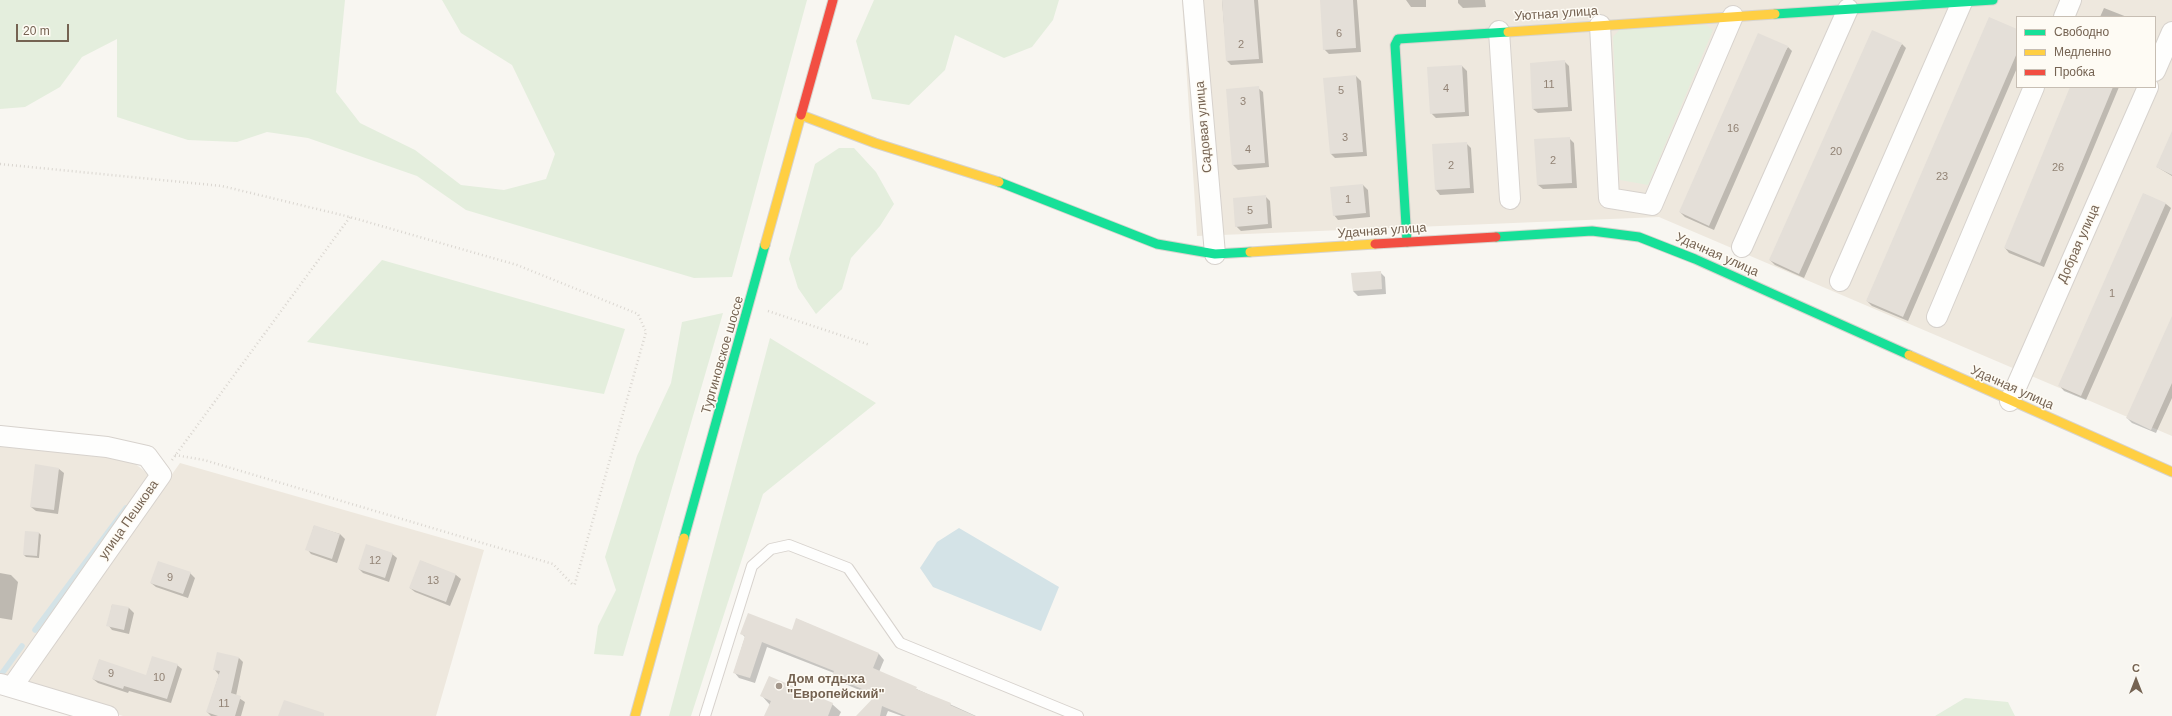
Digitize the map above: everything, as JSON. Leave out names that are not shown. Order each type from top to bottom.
[{"type":"street","name":"Тургиновское шоссе","points":[[635,716],[750,305],[833,0]]},
{"type":"street","name":"Садовая улица","points":[[1193,0],[1215,254]]},
{"type":"street","name":"Уютная улица","points":[[1407,242],[1396,42],[1398,39],[1403,37],[1993,0]]},
{"type":"street","points":[[2064,16],[2071,0]]},
{"type":"street","points":[[1840,281],[1962,2]]},
{"type":"street","points":[[1742,247],[1848,9]]},
{"type":"street","points":[[1600,25],[1610,198],[1652,204],[1732,16]]},
{"type":"street","points":[[1500,31],[1510,199]]},
{"type":"street","points":[[2156,69],[2172,32]]},
{"type":"street","points":[[1937,317],[2034,88]]},
{"type":"street","name":"Добрая улица","points":[[2010,401],[2148,88]]},
{"type":"street","name":"Удачная улица","points":[[801,116],[875,143],[973,173],[1029,193],[1157,244],[1215,254],[1592,231],[1639,237],[1695,259],[2010,401],[2172,472]]},
{"type":"street","name":"улица Пешкова","points":[[0,436],[107,447],[147,456],[161,475],[6,685]]},
{"type":"street","points":[[6,685],[108,716]]},
{"type":"lane","points":[[705,716],[752,566],[771,549],[788,545],[848,568],[900,643],[1078,716]]},
{"type":"path","points":[[0,164],[222,186],[350,217],[517,265],[638,314],[646,332],[574,586],[553,564],[204,460],[175,455]]},
{"type":"path","points":[[161,475],[350,217]]},
{"type":"path","points":[[750,305],[870,345]]},
{"type":"shaded area","points":[[1182,0],[2172,0],[2172,436],[1659,217],[1197,236]]},
{"type":"shaded area","points":[[0,441],[124,455],[152,477],[8,680],[0,678]]},
{"type":"shaded area","points":[[180,463],[484,550],[436,716],[123,716],[22,685]]},
{"type":"shaded area","points":[[959,528],[1059,587],[1041,631],[933,587],[920,568],[937,542]]},
{"type":"green space","points":[[0,0],[345,0],[336,92],[360,123],[415,150],[461,185],[504,190],[546,179],[555,154],[512,65],[461,33],[442,0],[807,0],[732,277],[694,278],[466,210],[417,176],[308,138],[267,132],[237,142],[188,140],[117,117],[117,39],[82,57],[60,87],[25,107],[0,109]]},
{"type":"green space","points":[[874,0],[1059,0],[1053,20],[1032,47],[1004,58],[955,35],[945,70],[909,105],[872,99],[856,41]]},
{"type":"green space","points":[[1706,25],[1713,30],[1648,185],[1620,180],[1613,37],[1622,27]]},
{"type":"green space","points":[[839,148],[854,148],[876,172],[894,204],[880,226],[851,258],[842,289],[816,314],[798,288],[789,259],[815,164]]},
{"type":"green space","points":[[382,260],[625,329],[604,394],[307,342]]},
{"type":"green space","points":[[723,313],[623,656],[594,654],[598,626],[616,590],[605,557],[637,456],[671,383],[682,322]]},
{"type":"green space","points":[[770,338],[876,403],[763,494],[691,716],[669,716]]},
{"type":"green space","points":[[1965,698],[2008,702],[2015,716],[1935,716]]},
{"type":"building","points":[[1222,0],[1254,0],[1259,59],[1226,61]]},
{"type":"building","points":[[1320,0],[1353,0],[1356,48],[1323,50]]},
{"type":"building","points":[[1989,17],[2016,29],[2016,55],[1903,317],[1866,301]]},
{"type":"building","points":[[1872,30],[1902,43],[1799,274],[1769,260]]},
{"type":"building","points":[[1758,33],[1788,46],[1709,226],[1679,212]]},
{"type":"building","points":[[1565,60],[1568,107],[1532,109],[1530,63]]},
{"type":"building","points":[[1462,65],[1465,112],[1430,114],[1427,67]]},
{"type":"building","points":[[1356,75],[1363,152],[1330,154],[1323,78]]},
{"type":"building","points":[[1259,86],[1265,163],[1232,165],[1226,89]]},
{"type":"building","points":[[2070,88],[2113,88],[2040,263],[2004,248]]},
{"type":"building","points":[[2172,131],[2172,175],[2156,167]]},
{"type":"building","points":[[1570,137],[1572,183],[1537,185],[1534,139]]},
{"type":"building","points":[[1467,142],[1470,188],[1435,190],[1432,144]]},
{"type":"building","points":[[1363,184],[1366,213],[1333,216],[1330,187]]},
{"type":"building","points":[[2143,193],[2166,203],[2081,396],[2058,386]]},
{"type":"building","points":[[1266,195],[1268,224],[1235,227],[1233,198]]},
{"type":"building","points":[[1381,271],[1382,289],[1353,291],[1351,273]]},
{"type":"building","points":[[2172,316],[2172,383],[2151,430],[2126,418]]},
{"type":"building","points":[[35,464],[59,468],[54,510],[30,507]]},
{"type":"building","points":[[314,525],[340,534],[332,559],[305,550]]},
{"type":"building","points":[[25,531],[39,532],[37,556],[23,555]]},
{"type":"building","points":[[366,544],[393,553],[385,578],[358,569]]},
{"type":"building","points":[[420,560],[456,574],[446,602],[409,588]]},
{"type":"building","points":[[158,561],[191,572],[183,594],[150,583]]},
{"type":"building","points":[[112,604],[129,607],[124,630],[106,626]]},
{"type":"building","points":[[748,613],[792,630],[796,618],[879,653],[873,668],[917,687],[916,689],[951,703],[950,705],[975,716],[906,716],[882,706],[880,716],[856,716],[876,695],[832,676],[834,671],[762,642],[750,678],[733,673],[745,636],[740,634]]},
{"type":"building","points":[[217,652],[239,657],[231,693],[241,696],[235,716],[218,716],[206,712],[220,671],[213,670]]},
{"type":"building","points":[[152,656],[178,664],[167,699],[124,686],[123,689],[92,679],[99,659],[146,675]]},
{"type":"building","name":"Дом отдыха \"Европейский\"","points":[[769,676],[833,703],[828,716],[764,716],[771,701],[760,696]]},
{"type":"building","points":[[284,700],[324,713],[324,716],[278,716]]},
{"type":"waterway","points":[[35,630],[126,508]]},
{"type":"waterway","points":[[0,676],[22,646]]},
{"type":"traffic: fast","points":[[1775,14],[1993,0]]},
{"type":"traffic: fast","points":[[1407,242],[1395,45],[1398,39],[1508,32]]},
{"type":"traffic: fast","points":[[999,182],[1157,244],[1215,254],[1250,252]]},
{"type":"traffic: fast","points":[[1496,237],[1592,231],[1639,237],[1695,259],[1909,355]]},
{"type":"traffic: fast","points":[[684,538],[765,245]]},
{"type":"traffic: slow","points":[[1508,32],[1775,14]]},
{"type":"traffic: slow","points":[[801,115],[875,143],[999,182]]},
{"type":"traffic: slow","points":[[765,245],[801,115]]},
{"type":"traffic: slow","points":[[1250,252],[1375,244]]},
{"type":"traffic: slow","points":[[1909,355],[2172,472]]},
{"type":"traffic: slow","points":[[635,716],[684,538]]},
{"type":"traffic: jam","points":[[801,115],[833,0]]},
{"type":"traffic: jam","points":[[1375,244],[1496,237]]},
{"type":"place","name":"Дом отдыха \"Европейский\"","points":[[779,686]]}]
